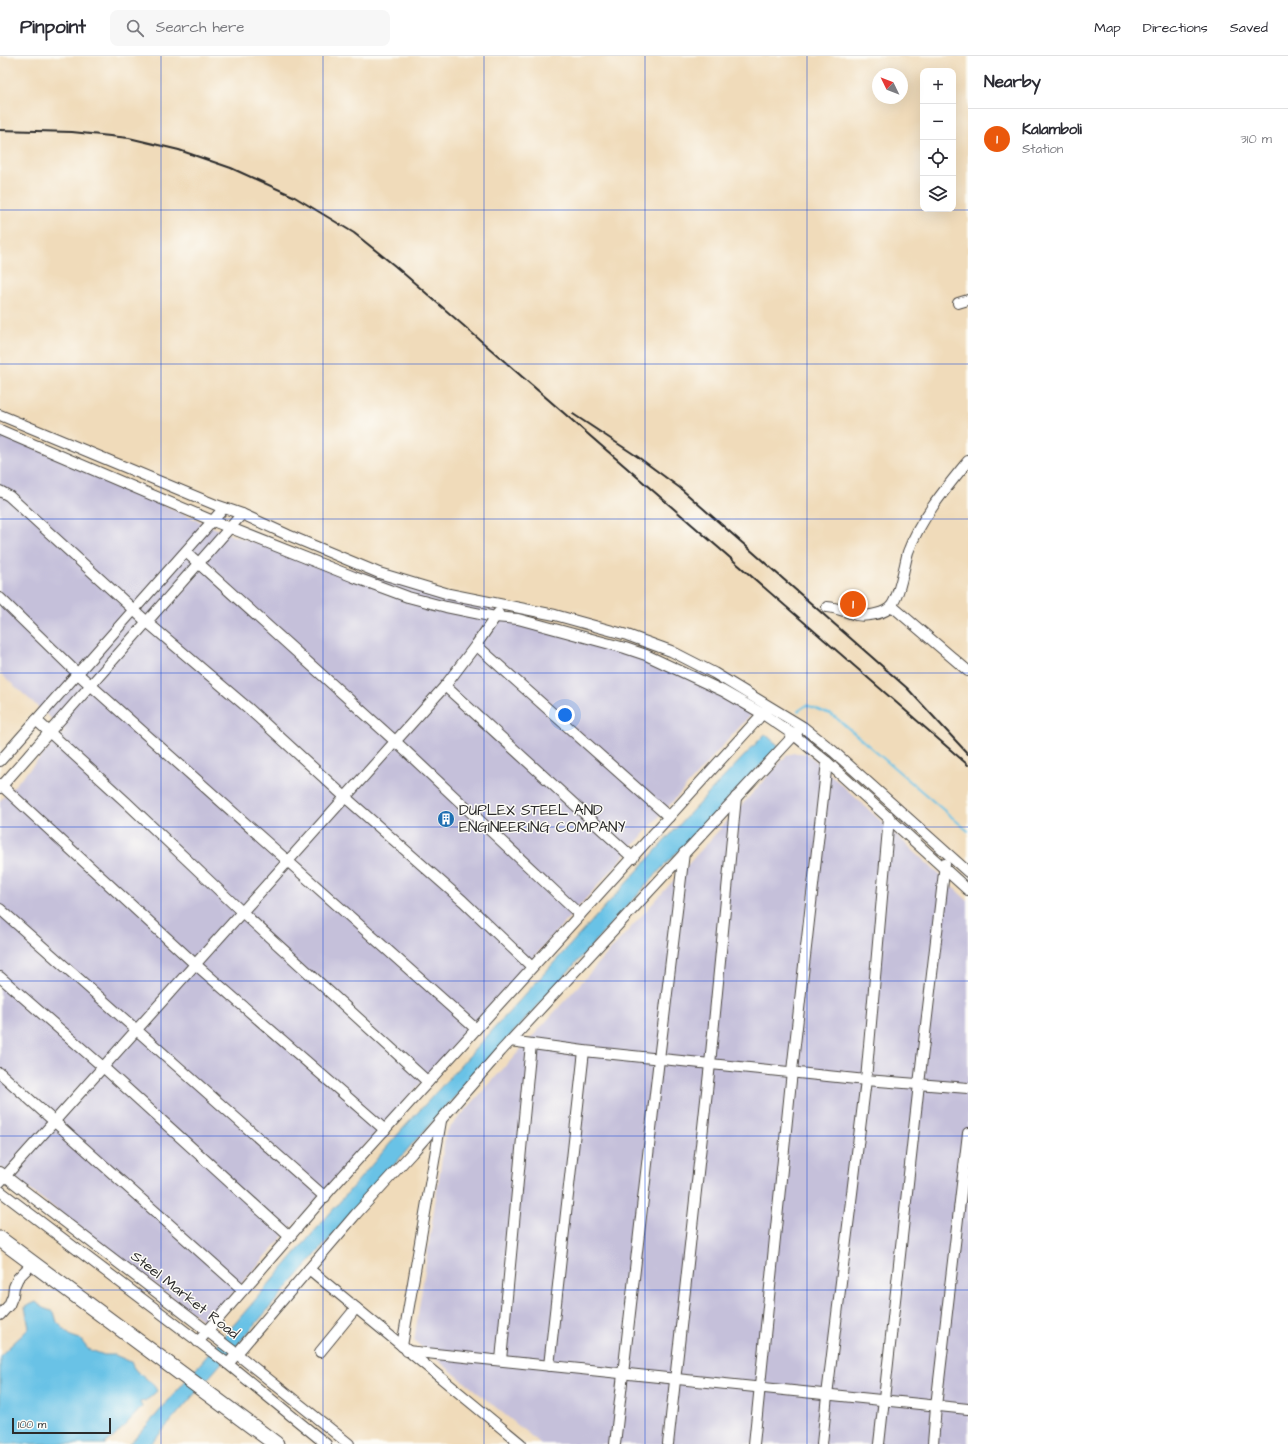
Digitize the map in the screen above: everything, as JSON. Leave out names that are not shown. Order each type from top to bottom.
[{"type":"highway","points":[[0,1239],[169,1370]]},
{"type":"highway","points":[[0,1249],[210,1400],[276,1444]]},
{"type":"highway","points":[[210,1400],[262,1444]]},
{"type":"street","points":[[958,303],[968,300]]},
{"type":"street","points":[[0,415],[224,508],[242,514],[288,536],[380,573],[449,594],[555,615],[613,631],[671,651],[714,673],[799,724],[833,750],[968,872]]},
{"type":"street","points":[[0,430],[230,528],[408,597],[446,607],[495,617],[518,619],[625,648],[657,660],[723,691],[791,733],[827,762],[968,890]]},
{"type":"street","points":[[827,607],[847,611],[856,615],[867,615],[887,610],[892,606],[897,598],[904,568],[916,534],[943,492],[968,460]]},
{"type":"street","points":[[0,491],[9,496],[133,610],[248,708],[345,797],[463,901],[532,967]]},
{"type":"street","points":[[0,761],[224,508]]},
{"type":"street","points":[[242,514],[1,786],[195,964],[385,1130]]},
{"type":"street","points":[[186,552],[395,741],[580,915]]},
{"type":"street","points":[[0,598],[90,685],[476,1029]]},
{"type":"street","points":[[2,1177],[55,1121],[445,686],[504,605]]},
{"type":"street","points":[[892,606],[968,671]]},
{"type":"street","points":[[476,645],[669,817]]},
{"type":"street","points":[[445,686],[633,858]]},
{"type":"street","points":[[198,1342],[324,1197],[532,967],[771,707]]},
{"type":"street","points":[[36,720],[126,802],[242,912],[428,1082]]},
{"type":"street","points":[[228,1364],[356,1214],[510,1041],[736,797],[799,724]]},
{"type":"street","points":[[754,1444],[792,1071],[827,762]]},
{"type":"street","points":[[668,1444],[710,1064],[736,797]]},
{"type":"street","points":[[822,1444],[866,1080],[889,817]]},
{"type":"street","points":[[615,1444],[684,854]]},
{"type":"street","points":[[879,1444],[885,1401],[919,1084],[944,868],[947,854]]},
{"type":"street","points":[[0,909],[324,1197]]},
{"type":"street","points":[[0,977],[103,1066],[290,1237]]},
{"type":"street","points":[[510,1041],[584,1052],[792,1071],[866,1080],[968,1088]]},
{"type":"street","points":[[501,1360],[531,1044]]},
{"type":"street","points":[[549,1366],[584,1052]]},
{"type":"street","points":[[0,1073],[243,1290]]},
{"type":"street","points":[[405,1348],[441,1120]]},
{"type":"street","points":[[933,1444],[936,1406],[968,1132]]},
{"type":"street","name":"Steel Market Road","points":[[2,1177],[237,1354],[349,1444]]},
{"type":"street","name":"Steel Market Road","points":[[0,1190],[228,1364],[326,1444]]},
{"type":"street","points":[[0,1315],[9,1305],[18,1278],[27,1269]]},
{"type":"street","points":[[309,1269],[521,1444]]},
{"type":"street","points":[[320,1352],[356,1308]]},
{"type":"street","points":[[405,1348],[549,1366],[968,1410]]},
{"type":"shaded area","points":[[0,432],[233,536],[571,631],[684,674],[752,713],[206,1323],[0,1167],[0,801],[65,731],[0,673]]},
{"type":"shaded area","points":[[794,753],[808,754],[968,901],[968,1444],[541,1444],[414,1341],[446,1132],[787,755]]},
{"type":"water","points":[[765,734],[779,746],[660,870],[414,1142],[151,1444],[130,1444],[400,1132],[691,812]]},
{"type":"water","points":[[36,1302],[43,1308],[54,1312],[57,1322],[71,1336],[80,1339],[88,1349],[104,1355],[115,1355],[131,1362],[136,1371],[151,1383],[157,1391],[146,1401],[143,1400],[140,1402],[142,1407],[115,1436],[105,1444],[0,1444],[0,1356],[29,1328],[25,1307]]},
{"type":"waterway","points":[[798,711],[807,705],[834,716],[968,831]]},
{"type":"railway","points":[[0,130],[72,132],[129,138],[179,150],[231,168],[293,196],[354,233],[395,266],[968,765]]},
{"type":"railway","points":[[573,414],[638,457],[680,488],[907,688],[968,754]]},
{"type":"place","name":"Kalamboli","points":[[853,604]]},
{"type":"place","name":"DUPLEX STEEL AND ENGINEERING COMPANY","points":[[446,819]]}]
